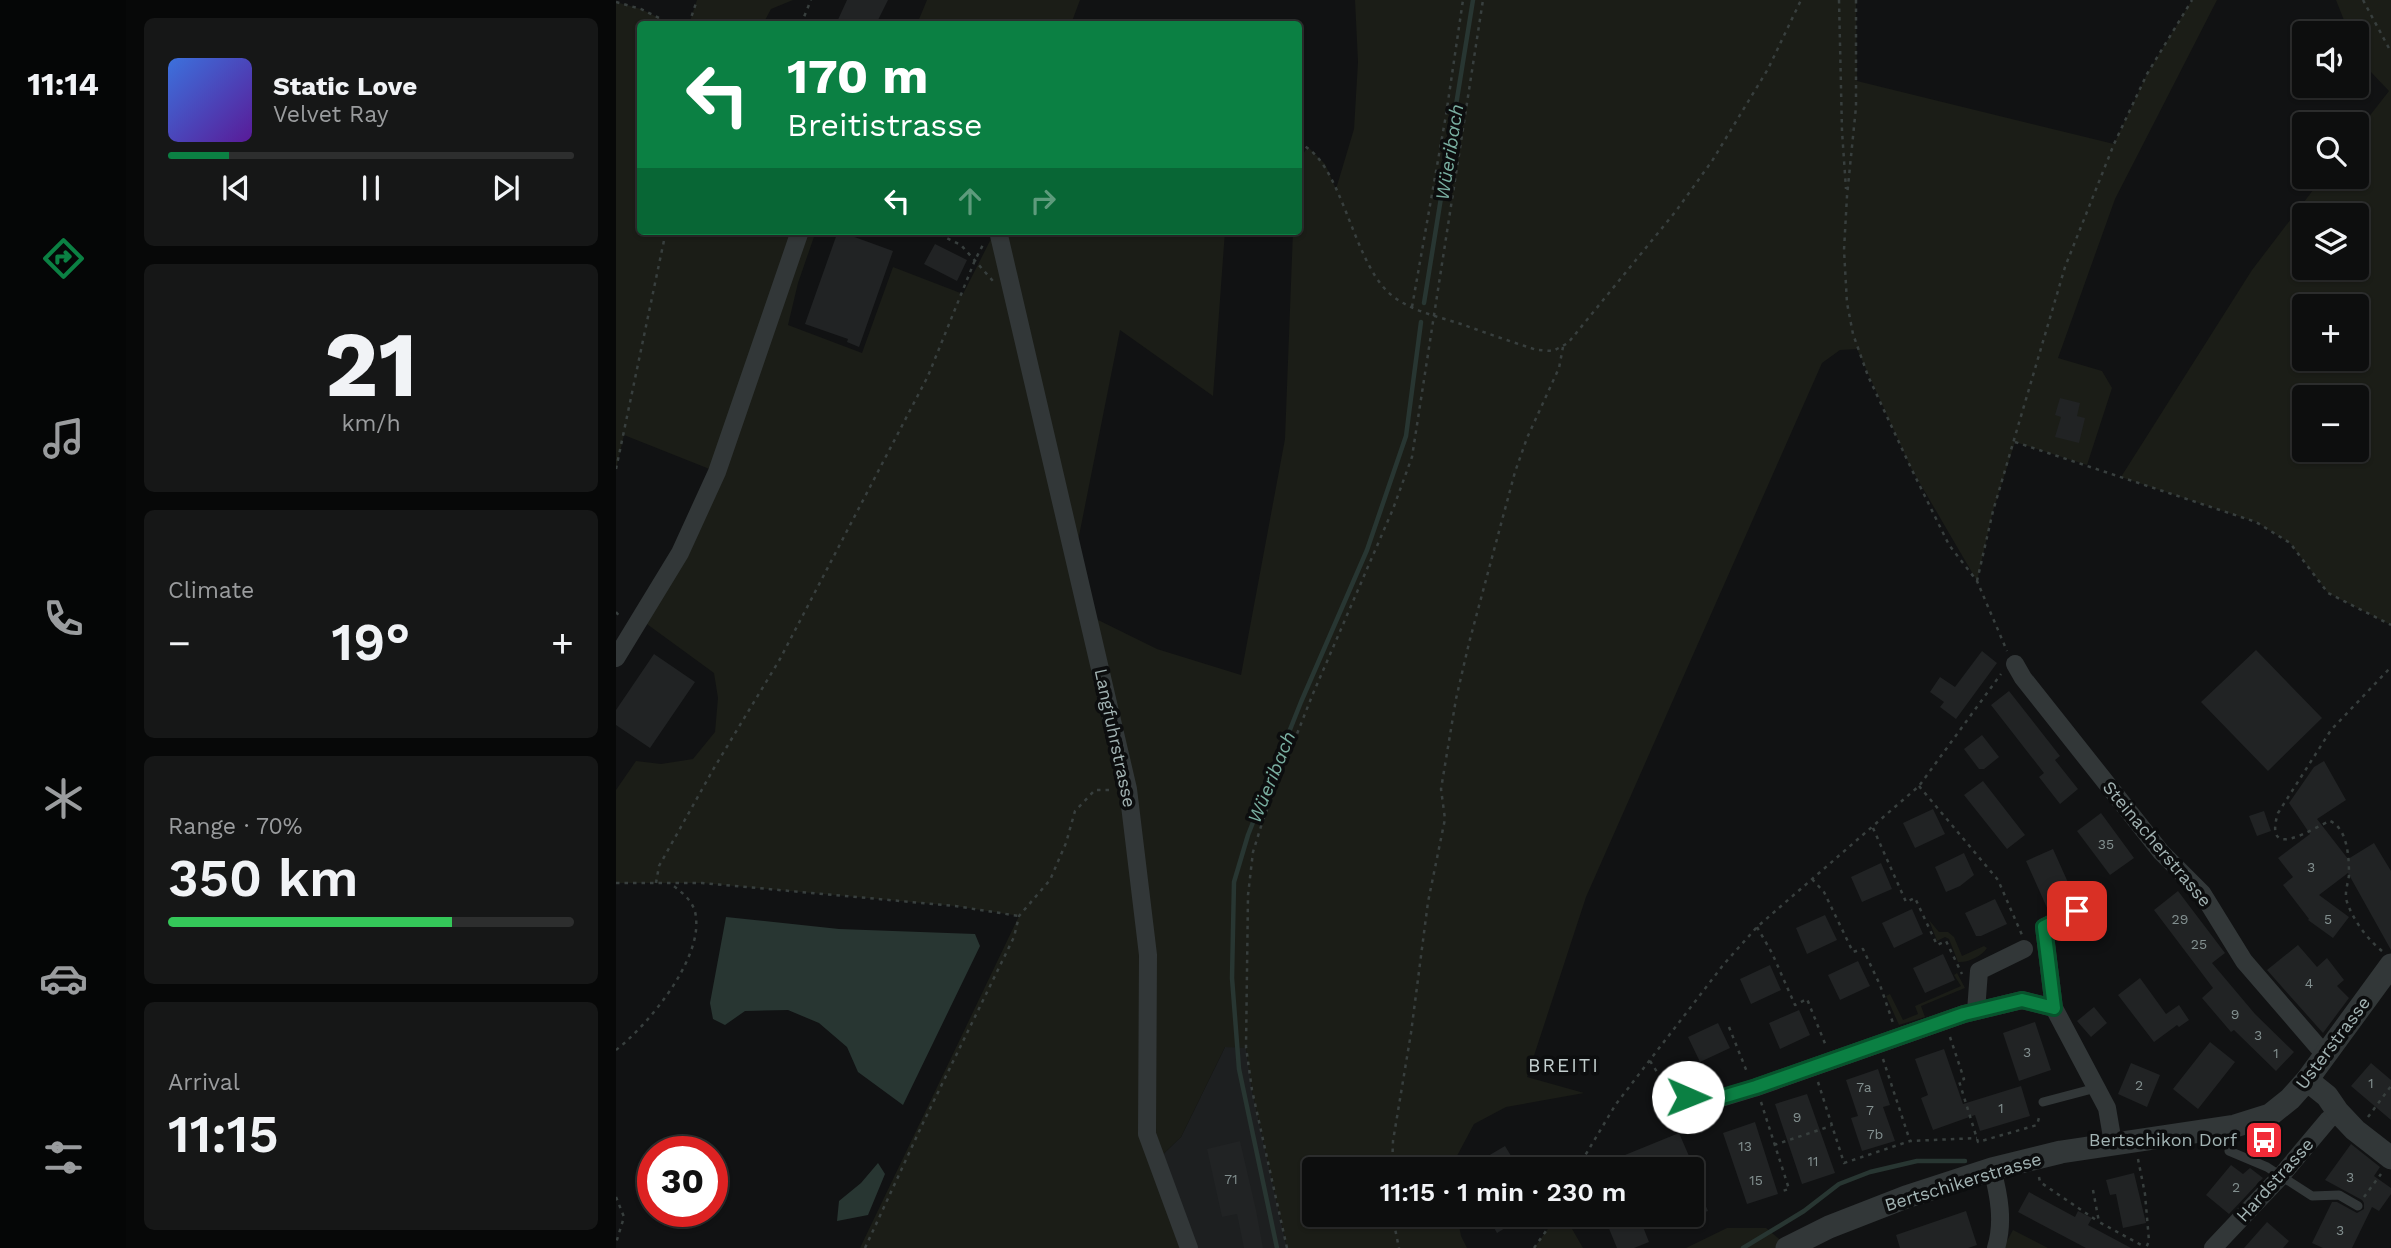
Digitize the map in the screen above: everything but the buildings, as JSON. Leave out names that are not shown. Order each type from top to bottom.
[{"type":"street","points":[[616,658],[680,553],[717,472],[799,235]]},
{"type":"street","name":"Langfuhrstrasse","points":[[994,235],[1018,310],[1128,789],[1148,955],[1147,1134],[1189,1248]]},
{"type":"street","name":"Steinacherstrasse","points":[[2015,664],[2023,678],[2161,852],[2202,893],[2244,961],[2326,1056]]},
{"type":"street","points":[[2077,911],[2044,927],[2054,1008],[2107,1108],[2113,1143]]},
{"type":"street","points":[[1976,1011],[1979,971],[2024,949]]},
{"type":"street","name":"Usterstrasse","points":[[2270,1115],[2290,1099],[2326,1056],[2387,958]]},
{"type":"street","points":[[1688,1097],[1699,1104],[1976,1011],[2022,1000],[2054,1008]]},
{"type":"street","points":[[2307,1080],[2327,1096],[2338,1112],[2387,1165]]},
{"type":"street","name":"Hardstrasse","points":[[2213,1248],[2338,1112]]},
{"type":"street","name":"Bertschikerstrasse","points":[[1787,1248],[1829,1227],[1906,1197],[1992,1169],[2061,1152],[2235,1126],[2270,1115]]},
{"type":"street","points":[[1992,1169],[2002,1228],[1996,1248]]},
{"type":"lane","points":[[2043,1102],[2098,1088]]},
{"type":"lane","points":[[2229,1151],[2267,1167],[2312,1196],[2339,1195],[2358,1206]]},
{"type":"path","points":[[690,21],[696,0]]},
{"type":"path","points":[[802,21],[811,0]]},
{"type":"path","points":[[1412,307],[1463,0]]},
{"type":"path","points":[[1287,1248],[1252,1090],[1246,1047],[1248,894],[1253,852],[1312,696],[1393,509],[1412,457],[1483,0]]},
{"type":"path","points":[[1302,145],[1325,164],[1363,256],[1375,277],[1391,295],[1433,315],[1537,350],[1553,351],[1563,347],[1667,223],[1712,161],[1768,69],[1801,0]]},
{"type":"path","points":[[1839,0],[1842,131],[1847,196]]},
{"type":"path","points":[[1584,1157],[1616,1104],[1724,964],[1757,927],[1919,786],[1997,677],[2015,664],[2003,643],[1977,581],[1949,545],[1856,348],[1845,278],[1847,196],[1856,107],[1856,0]]},
{"type":"path","points":[[1977,581],[1993,511],[2065,267],[2099,181],[2147,74],[2192,0]]},
{"type":"path","points":[[2363,0],[2391,52]]},
{"type":"path","points":[[616,2],[641,9],[665,21]]},
{"type":"path","points":[[616,469],[665,235]]},
{"type":"path","points":[[940,235],[961,246],[1018,310]]},
{"type":"path","points":[[656,883],[659,866],[780,659],[928,376],[975,260],[992,235]]},
{"type":"path","points":[[1392,1157],[1428,902],[1445,818],[1441,789],[1456,699],[1515,472],[1527,438],[1559,368],[1563,347]]},
{"type":"path","points":[[2015,442],[2256,522],[2290,543],[2328,593],[2391,625]]},
{"type":"path","points":[[2387,958],[2365,934],[2347,901],[2348,856],[2338,826],[2330,821],[2288,840],[2279,838],[2274,828],[2278,813],[2332,730],[2391,667]]},
{"type":"path","points":[[1919,786],[1998,880],[2025,939],[2024,949]]},
{"type":"path","points":[[865,1248],[1014,937],[1019,916],[1049,880],[1066,843],[1075,811],[1095,790],[1128,789]]},
{"type":"path","points":[[1873,828],[1906,902],[1915,898],[1937,945],[1946,941],[1962,975]]},
{"type":"path","points":[[1812,879],[1824,892],[1853,952],[1863,949],[1890,1012],[1896,1037]]},
{"type":"path","points":[[616,883],[702,883],[955,906],[1019,916]]},
{"type":"path","points":[[616,1050],[630,1039],[649,1017],[683,969],[695,941],[696,917],[689,899],[671,884]]},
{"type":"path","points":[[1757,927],[1795,1005],[1807,999],[1831,1059]]},
{"type":"path","points":[[1945,1020],[1964,1079],[1959,1081],[1978,1142],[2037,1125],[2043,1102]]},
{"type":"path","points":[[1729,1027],[1755,1087],[1789,1189],[1779,1192]]},
{"type":"path","points":[[1878,1042],[1910,1141]]},
{"type":"path","points":[[1650,1061],[1668,1089],[1688,1097]]},
{"type":"path","points":[[1812,1066],[1844,1163],[1910,1141],[1977,1138]]},
{"type":"path","points":[[2355,1130],[2371,1114],[2391,1086]]},
{"type":"path","points":[[1774,1145],[1832,1126]]},
{"type":"path","points":[[2038,1174],[2040,1182],[2099,1222],[2146,1247],[2149,1241],[2147,1215],[2138,1155]]},
{"type":"path","points":[[2358,1206],[2387,1165]]},
{"type":"path","points":[[2093,1191],[2099,1222]]},
{"type":"path","points":[[616,1197],[624,1217],[616,1243]]},
{"type":"path","points":[[1395,1227],[1399,1248]]},
{"type":"path","points":[[1534,1248],[1549,1227]]},
{"type":"shaded area","points":[[697,0],[793,0],[771,9],[765,21],[690,21]]},
{"type":"shaded area","points":[[927,0],[1080,0],[1072,21],[918,21]]},
{"type":"shaded area","points":[[1355,0],[1856,0],[1857,81],[2114,144],[2147,74],[2192,0],[2217,0],[2115,199],[2058,358],[2102,371],[2112,388],[2087,465],[2015,442],[1993,511],[1977,581],[1911,468],[1857,349],[1840,350],[1822,363],[1586,897],[1527,1077],[1584,1093],[1506,1107],[1474,1124],[1456,1157],[1302,1157],[1302,1227],[1459,1227],[1467,1248],[1287,1248],[1252,1090],[1246,1048],[1225,1047],[1181,1137],[1157,1160],[1189,1248],[860,1248],[1019,916],[955,906],[702,883],[616,883],[616,790],[636,761],[661,764],[693,759],[715,732],[718,698],[714,673],[640,619],[717,472],[624,435],[616,469],[616,2],[641,9],[665,21],[637,21],[637,235],[815,235],[798,283],[788,325],[862,353],[893,267],[963,294],[993,235],[1225,235],[1213,396],[1120,330],[1075,556],[1090,616],[1157,649],[1241,675],[1285,439],[1293,235],[1302,235],[1302,155],[1308,147],[1325,164],[1336,189],[1354,129],[1358,62]]},
{"type":"shaded area","points":[[2336,0],[2391,0],[2391,625],[2328,593],[2290,543],[2256,522],[2121,477],[2252,270],[2292,218],[2292,280],[2369,280],[2369,203],[2303,203],[2314,189],[2369,189],[2369,117],[2389,91],[2371,71],[2369,21],[2344,21]]},
{"type":"shaded area","points":[[726,917],[839,929],[975,934],[980,946],[903,1105],[858,1072],[847,1047],[819,1023],[788,1010],[745,1011],[725,1025],[713,1019],[710,1003]]},
{"type":"shaded area","points":[[1929,920],[1939,932],[1948,932],[1954,937],[1962,956],[1984,946],[1987,948],[1974,958],[1958,962],[1949,939],[1945,937],[1937,941]]},
{"type":"shaded area","points":[[1957,973],[1965,988],[1921,1006],[1925,1017],[1899,1025],[1886,996],[1890,994],[1903,1020],[1918,1014],[1915,1006],[1961,986],[1954,975]]},
{"type":"shaded area","points":[[1225,1047],[1246,1047],[1252,1090],[1287,1248],[1189,1248],[1157,1160],[1181,1137]]},
{"type":"shaded area","points":[[878,1163],[885,1174],[868,1215],[837,1221],[839,1201],[861,1183]]},
{"type":"shaded area","points":[[1549,1227],[1571,1227],[1583,1248],[1534,1248]]},
{"type":"shaded area","points":[[1727,1228],[1766,1228],[1790,1248],[1686,1248]]},
{"type":"shaded area","points":[[2013,1230],[2048,1248],[2003,1248]]},
{"type":"waterway","name":"Wüeribach","points":[[1424,303],[1473,0]]},
{"type":"waterway","name":"Wüeribach","points":[[1277,1248],[1239,1069],[1232,978],[1234,882],[1248,835],[1301,702],[1367,550],[1406,436],[1421,322]]},
{"type":"waterway","name":"Wüeribach","points":[[1743,1248],[1804,1211],[1839,1184],[1870,1172],[1917,1161],[1965,1161]]},
{"type":"place","name":"Bertschikon Dorf","points":[[2264,1140]]},
{"type":"district","name":"BREITI","points":[[1564,1065]]},
{"type":"route","points":[[1688,1097],[1699,1104],[1756,1087],[1878,1042],[1976,1011],[2022,1000],[2054,1008],[2044,927],[2077,911]]}]
